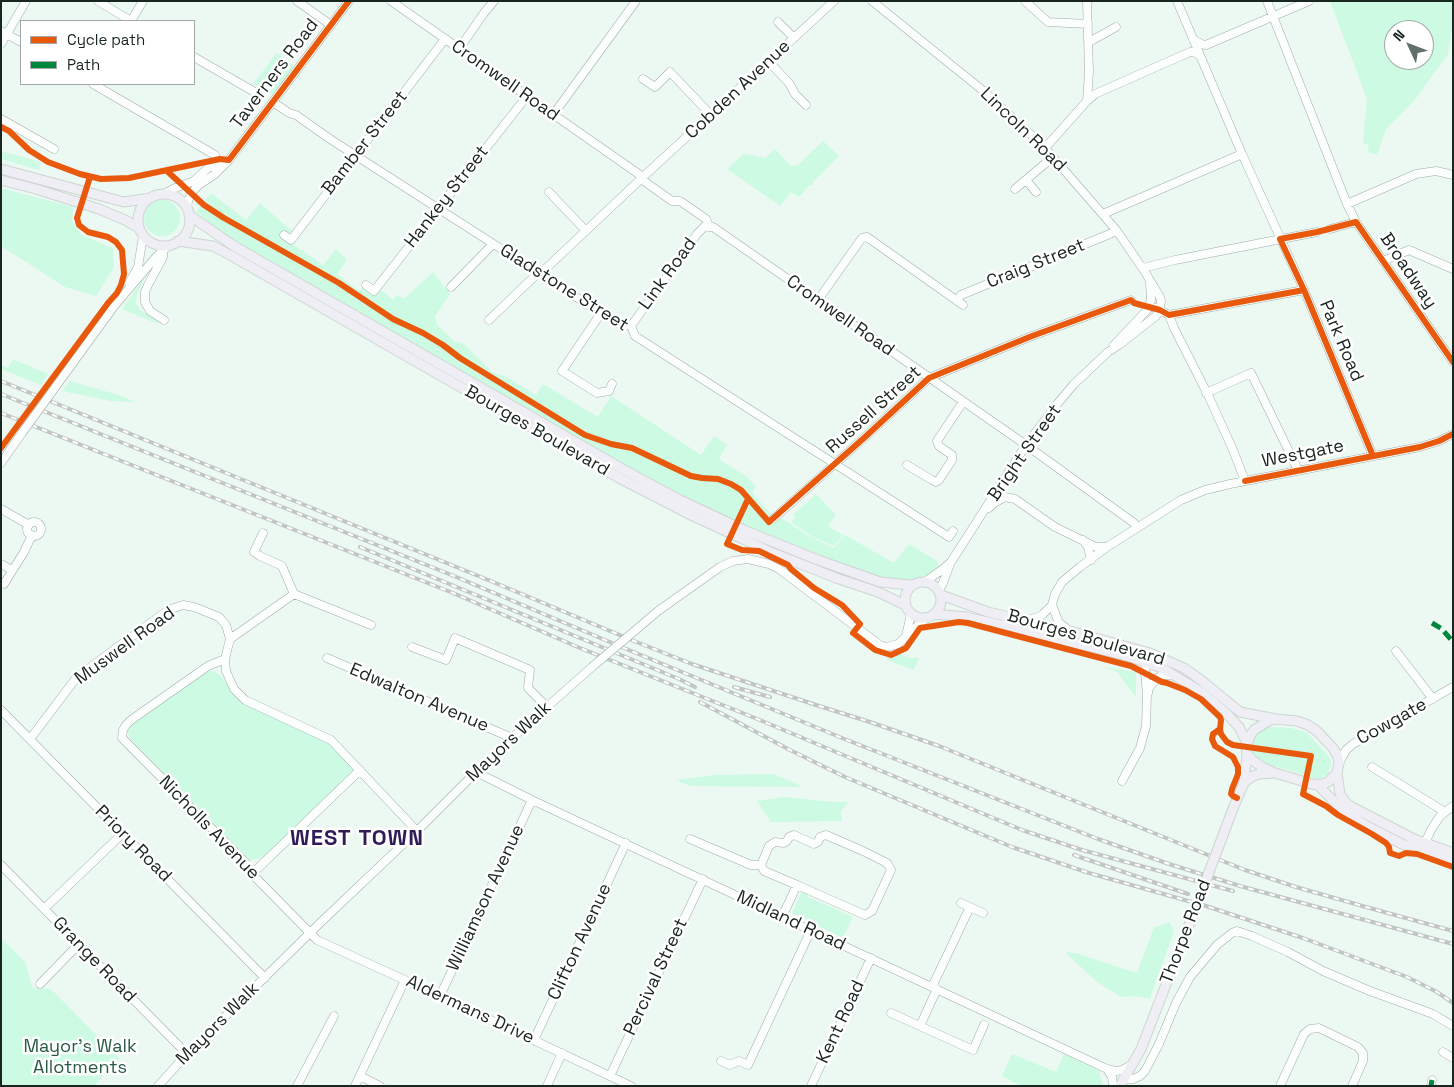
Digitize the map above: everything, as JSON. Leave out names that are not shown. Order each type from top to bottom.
[{"type":"main road","points":[[1,169],[124,202],[164,194],[178,198],[188,212],[188,230],[178,241],[165,248],[150,242],[141,232],[125,220],[99,209],[1,180]]},
{"type":"main road","points":[[141,232],[138,219],[140,211],[144,203],[151,198]]},
{"type":"main road","name":"Bourges Boulevard","points":[[188,212],[234,246],[617,466],[680,500],[744,530],[818,560],[880,582],[911,586]]},
{"type":"main road","name":"Bourges Boulevard","points":[[178,241],[213,246],[230,255],[621,479],[692,516],[773,553],[878,592],[905,605]]},
{"type":"main road","points":[[926,581],[936,586],[940,593],[940,606],[930,616],[921,618],[911,614],[905,605],[905,594],[911,586],[926,581]]},
{"type":"main road","name":"Bourges Boulevard","points":[[940,593],[988,612],[1070,631],[1150,653],[1184,668],[1240,712],[1276,719]]},
{"type":"main road","name":"Bourges Boulevard","points":[[930,616],[966,617],[1110,652],[1162,668],[1200,691],[1227,714],[1239,727],[1247,744]]},
{"type":"main road","points":[[1338,768],[1328,782],[1316,784],[1275,773],[1256,764],[1247,754],[1247,744],[1254,730],[1268,721],[1276,719],[1297,721],[1308,725],[1318,732],[1333,748],[1338,757],[1340,794],[1345,802],[1414,839],[1453,853]]},
{"type":"main road","name":"Thorpe Road","points":[[1122,1083],[1144,1041],[1244,783],[1247,754]]},
{"type":"main road","points":[[1244,783],[1251,777],[1260,774],[1275,773]]},
{"type":"main road","points":[[1316,784],[1343,811],[1364,825],[1402,844],[1453,862]]},
{"type":"street","points":[[1,44],[4,32],[26,1]]},
{"type":"street","points":[[98,1],[129,20]]},
{"type":"street","points":[[132,20],[143,1]]},
{"type":"street","points":[[297,1],[332,25]]},
{"type":"street","name":"Taverners Road","points":[[188,212],[188,201],[192,192],[199,184],[215,174],[224,164],[349,1]]},
{"type":"street","name":"Cromwell Road","points":[[391,1],[672,201],[680,201],[706,219],[709,226],[1026,446],[1137,527]]},
{"type":"street","points":[[459,49],[494,1]]},
{"type":"street","points":[[553,115],[636,1]]},
{"type":"street","name":"Cobden Avenue","points":[[489,320],[834,1]]},
{"type":"street","name":"Lincoln Road","points":[[872,1],[986,93],[1053,157],[1117,231],[1142,268],[1160,297],[1158,313]]},
{"type":"street","points":[[1025,1],[1048,22],[1088,24]]},
{"type":"street","points":[[1087,1],[1089,42],[1087,101]]},
{"type":"street","name":"Park Road","points":[[1177,1],[1242,154],[1304,290],[1373,456]]},
{"type":"street","name":"Broadway","points":[[1267,1],[1347,204],[1356,222],[1453,362]]},
{"type":"street","points":[[1190,52],[1193,48],[1193,40],[1206,45],[1309,1]]},
{"type":"street","points":[[778,22],[794,38]]},
{"type":"street","points":[[1089,42],[1116,27]]},
{"type":"street","points":[[4,32],[20,41]]},
{"type":"street","name":"Bamber Street","points":[[285,247],[288,237],[356,155],[445,39]]},
{"type":"street","points":[[1044,148],[1087,101],[1102,91],[1190,52],[1200,56]]},
{"type":"street","points":[[195,58],[258,94]]},
{"type":"street","points":[[769,62],[806,105]]},
{"type":"street","points":[[643,79],[655,87],[670,72],[711,115]]},
{"type":"street","points":[[95,85],[215,155]]},
{"type":"street","name":"Hankey Street","points":[[368,298],[527,96]]},
{"type":"street","name":"Gladstone Street","points":[[273,102],[288,113],[296,115],[330,139],[601,313],[618,323],[632,326],[635,336],[949,537],[953,531]]},
{"type":"street","points":[[1,119],[38,144],[54,149]]},
{"type":"street","points":[[1103,214],[1242,154]]},
{"type":"street","points":[[1015,189],[1053,157]]},
{"type":"street","name":"Taverners Road","points":[[164,194],[194,181],[208,168],[224,164]]},
{"type":"street","points":[[1347,204],[1416,174],[1436,171],[1453,175]]},
{"type":"street","points":[[1026,180],[1036,192]]},
{"type":"street","points":[[549,192],[586,231]]},
{"type":"street","points":[[1330,229],[1356,222]]},
{"type":"street","name":"Link Road","points":[[632,326],[697,234],[705,226],[709,226]]},
{"type":"street","name":"Craig Street","points":[[818,300],[862,238],[867,237],[960,303],[961,295],[1117,231]]},
{"type":"street","points":[[1,463],[122,296],[138,267],[141,232]]},
{"type":"street","points":[[1142,268],[1317,232]]},
{"type":"street","points":[[451,287],[493,244]]},
{"type":"street","points":[[122,296],[165,248]]},
{"type":"street","points":[[164,320],[150,312],[145,302],[145,292],[163,257],[165,248]]},
{"type":"street","points":[[1383,260],[1409,250],[1453,269]]},
{"type":"street","points":[[1150,281],[1148,309],[1169,315],[1304,290]]},
{"type":"street","points":[[366,285],[374,291]]},
{"type":"street","name":"Russell Street","points":[[773,519],[783,516],[836,463],[929,378],[1032,336],[1130,300]]},
{"type":"street","points":[[1122,303],[1126,312]]},
{"type":"street","name":"Bright Street","points":[[926,581],[943,570],[951,562],[1026,446],[1066,394],[1148,309]]},
{"type":"street","points":[[601,313],[558,370],[597,393],[609,391],[612,384]]},
{"type":"street","points":[[1158,313],[1174,328]]},
{"type":"street","name":"Bright Street","points":[[1108,352],[1158,313]]},
{"type":"street","points":[[1169,315],[1233,450],[1245,481]]},
{"type":"street","points":[[1206,393],[1252,373],[1298,470]]},
{"type":"street","points":[[907,465],[936,482],[939,480],[952,460],[952,455],[938,446],[936,441],[963,402]]},
{"type":"street","name":"Westgate","points":[[1024,620],[1043,614],[1052,605],[1059,587],[1080,567],[1092,560],[1107,547],[1175,503],[1205,490],[1420,446],[1439,441],[1453,434]]},
{"type":"street","points":[[981,517],[994,503],[1005,497],[1015,499],[1055,527],[1096,547],[1107,547]]},
{"type":"street","points":[[1,509],[29,525]]},
{"type":"street","points":[[29,525],[35,522],[41,528],[39,534],[32,536]]},
{"type":"street","points":[[29,525],[28,531],[32,536]]},
{"type":"street","points":[[263,533],[254,552],[282,566],[294,594],[371,625]]},
{"type":"street","points":[[1,583],[4,584],[32,536]]},
{"type":"street","points":[[1083,540],[1092,560]]},
{"type":"street","name":"Mayors Walk","points":[[158,1086],[187,1054],[310,933],[512,738],[658,611],[720,567],[748,559],[769,564],[780,570],[880,646],[886,647],[898,644],[915,626],[930,616]]},
{"type":"street","name":"Bright Street","points":[[940,593],[951,562]]},
{"type":"street","points":[[1,564],[12,570]]},
{"type":"street","points":[[294,594],[230,639],[225,659],[226,671],[234,689],[245,700],[332,740],[417,831]]},
{"type":"street","points":[[1052,605],[1060,622],[1070,631]]},
{"type":"street","name":"Muswell Road","points":[[30,739],[77,676],[168,610],[183,606],[194,606],[219,617],[226,625],[230,639]]},
{"type":"street","points":[[905,638],[911,614]]},
{"type":"street","points":[[412,647],[446,660],[455,638],[530,670],[528,688],[547,707]]},
{"type":"street","points":[[1396,651],[1433,699]]},
{"type":"street","name":"Edwalton Avenue","points":[[326,658],[512,738]]},
{"type":"street","points":[[1148,695],[1145,673],[1146,663],[1157,658],[1163,658]]},
{"type":"street","name":"Nicholls Avenue","points":[[225,659],[208,666],[131,720],[126,724],[122,738],[245,862],[252,874],[310,933]]},
{"type":"street","points":[[1122,781],[1140,748],[1146,726],[1149,688],[1156,679],[1172,675]]},
{"type":"street","name":"Cowgate","points":[[1338,768],[1346,750],[1353,744],[1453,687]]},
{"type":"street","name":"Priory Road","points":[[1,710],[265,978]]},
{"type":"street","points":[[1372,767],[1444,812]]},
{"type":"street","points":[[252,874],[360,770]]},
{"type":"street","name":"Midland Road","points":[[476,772],[1107,1069]]},
{"type":"street","name":"Williamson Avenue","points":[[440,996],[532,800]]},
{"type":"street","points":[[1426,843],[1444,812],[1453,806]]},
{"type":"street","points":[[44,909],[122,834]]},
{"type":"street","points":[[701,844],[706,834]]},
{"type":"street","points":[[826,834],[887,863],[891,870],[872,911],[865,915],[797,885],[764,871],[761,865],[769,846],[775,842],[784,844],[788,837],[794,835],[814,844],[818,842],[820,837],[826,834]]},
{"type":"street","points":[[690,839],[751,865],[761,865]]},
{"type":"street","name":"Clifton Avenue","points":[[534,1040],[626,843]]},
{"type":"street","name":"Grange Road","points":[[1,865],[5,874],[44,909],[187,1054]]},
{"type":"street","name":"Percival Street","points":[[610,1076],[703,879]]},
{"type":"street","points":[[782,917],[797,885]]},
{"type":"street","points":[[961,903],[983,913]]},
{"type":"street","points":[[920,1026],[970,907]]},
{"type":"street","points":[[721,1061],[730,1065],[740,1061],[748,1065],[810,930]]},
{"type":"street","name":"Thorpe Road","points":[[1122,1083],[1140,1076],[1145,1071],[1159,1044],[1176,1003],[1194,971],[1217,945],[1232,933],[1237,932],[1252,936],[1370,991],[1433,1014],[1453,1026]]},
{"type":"street","name":"Aldermans Drive","points":[[310,933],[317,940],[325,944],[631,1086]]},
{"type":"street","points":[[40,984],[78,945]]},
{"type":"street","name":"Kent Road","points":[[811,1086],[871,958]]},
{"type":"street","points":[[355,1086],[405,980]]},
{"type":"street","points":[[891,1013],[973,1050],[984,1025]]},
{"type":"street","points":[[297,1086],[334,1016]]},
{"type":"street","points":[[1280,1086],[1304,1034],[1310,1029],[1318,1028],[1358,1047],[1363,1053],[1364,1061],[1352,1086]]},
{"type":"street","points":[[1060,1057],[1063,1049]]},
{"type":"street","points":[[1443,1052],[1453,1058]]},
{"type":"street","points":[[546,1086],[562,1053]]},
{"type":"street","points":[[1107,1069],[1122,1070],[1133,1064]]},
{"type":"street","points":[[1107,1069],[1112,1077],[1113,1086]]},
{"type":"street","points":[[360,1076],[380,1086]]},
{"type":"green space","points":[[1330,1],[1453,1],[1453,20],[1448,54],[1414,101],[1386,129],[1377,155],[1368,152],[1369,145],[1363,144],[1367,99]]},
{"type":"green space","points":[[277,53],[294,66],[272,95],[253,84]]},
{"type":"green space","points":[[823,141],[839,156],[813,182],[813,185],[810,185],[799,197],[791,192],[780,206],[727,169],[744,154],[765,158],[775,149],[791,166],[798,165]]},
{"type":"green space","points":[[1,151],[40,162],[39,170],[1,159]]},
{"type":"green space","points":[[1,188],[73,207],[72,221],[82,235],[113,248],[114,267],[96,296],[65,287],[1,246]]},
{"type":"green space","points":[[211,193],[246,220],[260,203],[293,232],[284,232],[282,237],[323,265],[336,249],[347,260],[337,274],[359,291],[363,287],[376,296],[381,290],[393,300],[397,295],[404,299],[433,272],[450,294],[435,316],[437,325],[455,342],[463,343],[492,372],[508,378],[536,395],[543,384],[598,417],[611,396],[701,455],[714,436],[727,445],[719,459],[747,477],[756,486],[752,493],[772,515],[786,521],[809,536],[834,548],[845,535],[894,563],[909,544],[937,561],[939,567],[921,577],[906,580],[877,577],[819,557],[754,530],[689,499],[612,458],[227,236],[196,212]]},
{"type":"green space","points":[[162,200],[169,201],[175,205],[179,211],[179,225],[175,231],[169,235],[162,236],[155,235],[149,231],[145,225],[144,218],[145,211],[149,205],[155,201]]},
{"type":"green space","points":[[144,278],[137,294],[136,303],[140,310],[161,323],[153,322],[122,309]]},
{"type":"green space","points":[[13,359],[48,374],[41,385],[1,369],[1,365],[8,368]]},
{"type":"green space","points":[[70,381],[122,396],[135,402],[111,401],[62,391]]},
{"type":"green space","points":[[816,494],[836,515],[829,526],[843,535],[833,546],[811,536],[791,522],[795,518],[793,515]]},
{"type":"green space","points":[[901,654],[908,658],[919,658],[914,670],[887,660],[887,657]]},
{"type":"green space","points":[[1104,667],[1136,672],[1136,697],[1117,672]]},
{"type":"green space","points":[[214,671],[222,677],[231,690],[245,704],[329,743],[354,770],[263,858],[250,860],[131,740],[127,732],[132,725],[200,675]]},
{"type":"green space","points":[[1264,728],[1291,728],[1306,732],[1330,758],[1331,765],[1327,775],[1314,778],[1267,764],[1255,758],[1251,749],[1253,739]]},
{"type":"green space","points":[[774,774],[803,787],[690,786],[675,780],[715,775]]},
{"type":"green space","points":[[784,797],[849,802],[841,811],[842,821],[771,822],[757,801]]},
{"type":"green space","points":[[802,891],[807,893],[808,897],[853,917],[843,938],[792,913]]},
{"type":"green space","points":[[1170,922],[1174,931],[1150,999],[1135,996],[1121,997],[1097,982],[1067,954],[1068,952],[1079,954],[1137,973],[1154,927]]},
{"type":"green space","name":"Mayor's Walk Allotments","points":[[1,938],[26,963],[32,988],[51,989],[119,1058],[94,1086],[1,1086]]},
{"type":"green space","points":[[1012,1054],[1056,1072],[1064,1054],[1099,1071],[1103,1086],[1021,1086],[1002,1076]]},
{"type":"railway","points":[[1,381],[692,664],[939,746],[1245,870],[1296,887],[1453,931]]},
{"type":"railway","points":[[1,394],[454,576],[842,738],[1098,839],[1240,886],[1453,944]]},
{"type":"railway","points":[[1,413],[453,593],[580,648],[755,718],[1022,830],[1082,850],[1233,891]]},
{"type":"railway","points":[[360,547],[695,687]]},
{"type":"railway","points":[[734,687],[770,697]]},
{"type":"railway","points":[[700,702],[845,777],[1012,847],[1089,873],[1206,906],[1303,938],[1407,977],[1437,992],[1453,1003]]},
{"type":"railway","points":[[1074,855],[1188,894]]},
{"type":"marked path","points":[[1432,623],[1442,629],[1453,642]]},
{"type":"marked path","points":[[1431,1086],[1432,1080]]},
{"type":"cycle path","points":[[1,127],[9,131],[29,150],[48,162],[80,174],[101,179],[129,178],[220,159],[229,160],[349,1]]},
{"type":"cycle path","points":[[167,171],[204,205],[224,218],[339,283],[393,319],[443,345],[460,358],[585,435],[611,444],[632,448],[691,476],[718,479],[731,484],[741,490],[769,522],[929,378],[1032,336],[1131,300],[1134,303],[1160,310],[1169,315],[1304,290]]},
{"type":"cycle path","points":[[1,448],[117,293],[121,285],[124,274],[122,250],[116,242],[108,237],[88,232],[79,225],[77,218],[90,177]]},
{"type":"cycle path","points":[[1373,456],[1304,290],[1280,239],[1356,222],[1453,362]]},
{"type":"cycle path","points":[[1245,481],[1420,447],[1453,434]]},
{"type":"cycle path","points":[[748,499],[727,544],[742,550],[759,551],[788,565],[814,588],[842,605],[860,624],[853,633],[875,650],[891,655],[906,648],[920,628],[959,622],[1131,666],[1201,699],[1220,717],[1221,734],[1227,742],[1233,745],[1311,756],[1303,794],[1386,843],[1390,853],[1399,856],[1406,853],[1417,854],[1453,867]]},
{"type":"cycle path","points":[[1220,729],[1213,734],[1212,739],[1215,746],[1233,757],[1238,767],[1238,774],[1231,794],[1237,798]]},
{"type":"district","name":"WEST TOWN","points":[[357,839]]}]
